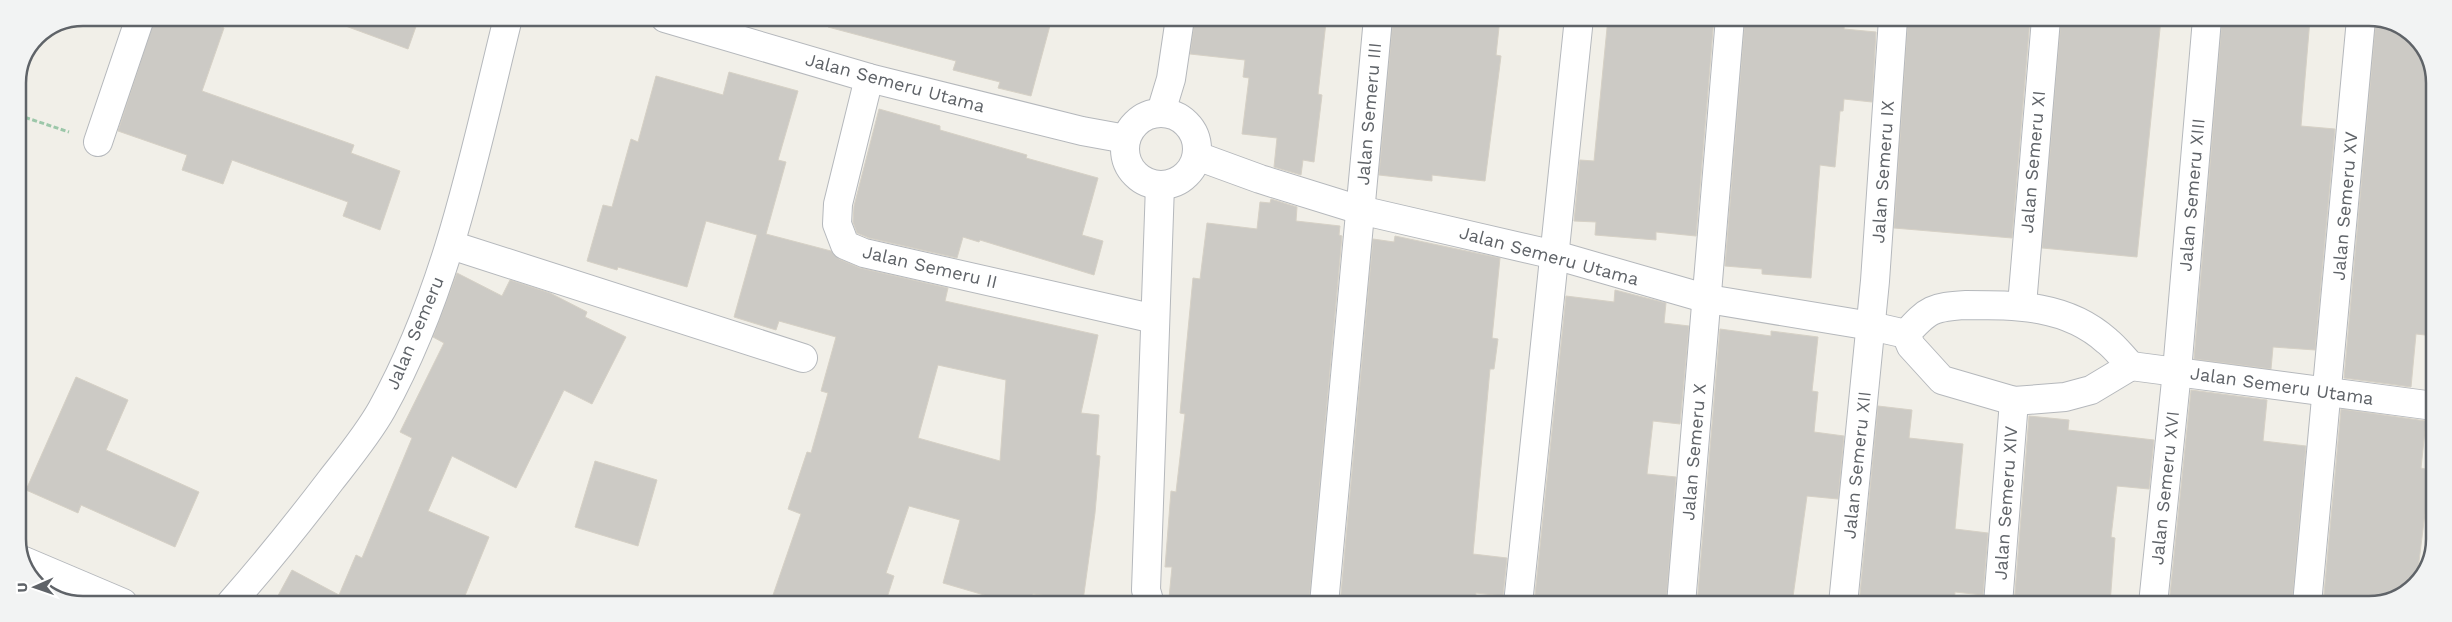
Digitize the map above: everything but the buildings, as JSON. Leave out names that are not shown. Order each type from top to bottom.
[{"type":"street","points":[[98,142],[137,26]]},
{"type":"street","name":"Jalan Semeru","points":[[238,596],[287,538],[381,410],[423,322],[451,245],[506,26]]},
{"type":"street","name":"Jalan Semeru Utama","points":[[693,26],[868,78],[1082,131],[1126,139]]},
{"type":"street","points":[[1161,112],[1171,79],[1179,26]]},
{"type":"street","name":"Jalan Semeru III","points":[[1325,596],[1377,26]]},
{"type":"street","points":[[1519,596],[1578,26]]},
{"type":"street","name":"Jalan Semeru X","points":[[1682,596],[1729,26]]},
{"type":"street","name":"Jalan Semeru IX","points":[[1871,326],[1892,26]]},
{"type":"street","name":"Jalan Semeru XI","points":[[2022,305],[2045,26]]},
{"type":"street","name":"Jalan Semeru XIII","points":[[2177,371],[2206,26]]},
{"type":"street","name":"Jalan Semeru XV","points":[[2308,596],[2360,26]]},
{"type":"street","name":"Jalan Semeru II","points":[[868,78],[838,204],[837,224],[845,245],[864,252],[1155,319]]},
{"type":"street","points":[[1152,113],[1174,114],[1189,126],[1197,143],[1197,156],[1192,168],[1184,178],[1173,184],[1160,185],[1144,181],[1132,170],[1126,155],[1126,139],[1136,122],[1152,113]]},
{"type":"street","name":"Jalan Semeru Utama","points":[[1197,156],[1260,179],[1360,210],[1555,255],[1708,299],[1871,326],[1906,334]]},
{"type":"street","points":[[1147,596],[1160,185]]},
{"type":"street","points":[[451,245],[803,358]]},
{"type":"street","points":[[2022,305],[2055,311],[2078,322],[2107,340],[2131,366],[2091,390],[2065,397],[2014,401],[1942,380],[1911,346],[1906,334],[1923,315],[1944,306],[2022,305]]},
{"type":"street","name":"Jalan Semeru XII","points":[[1844,596],[1871,326]]},
{"type":"street","name":"Jalan Semeru Utama","points":[[2131,366],[2426,405]]},
{"type":"street","name":"Jalan Semeru XVI","points":[[2154,596],[2177,371]]},
{"type":"street","name":"Jalan Semeru XIV","points":[[1999,596],[2014,401]]},
{"type":"street","points":[[33,565],[106,596]]},
{"type":"path","points":[[26,119],[98,142]]}]
